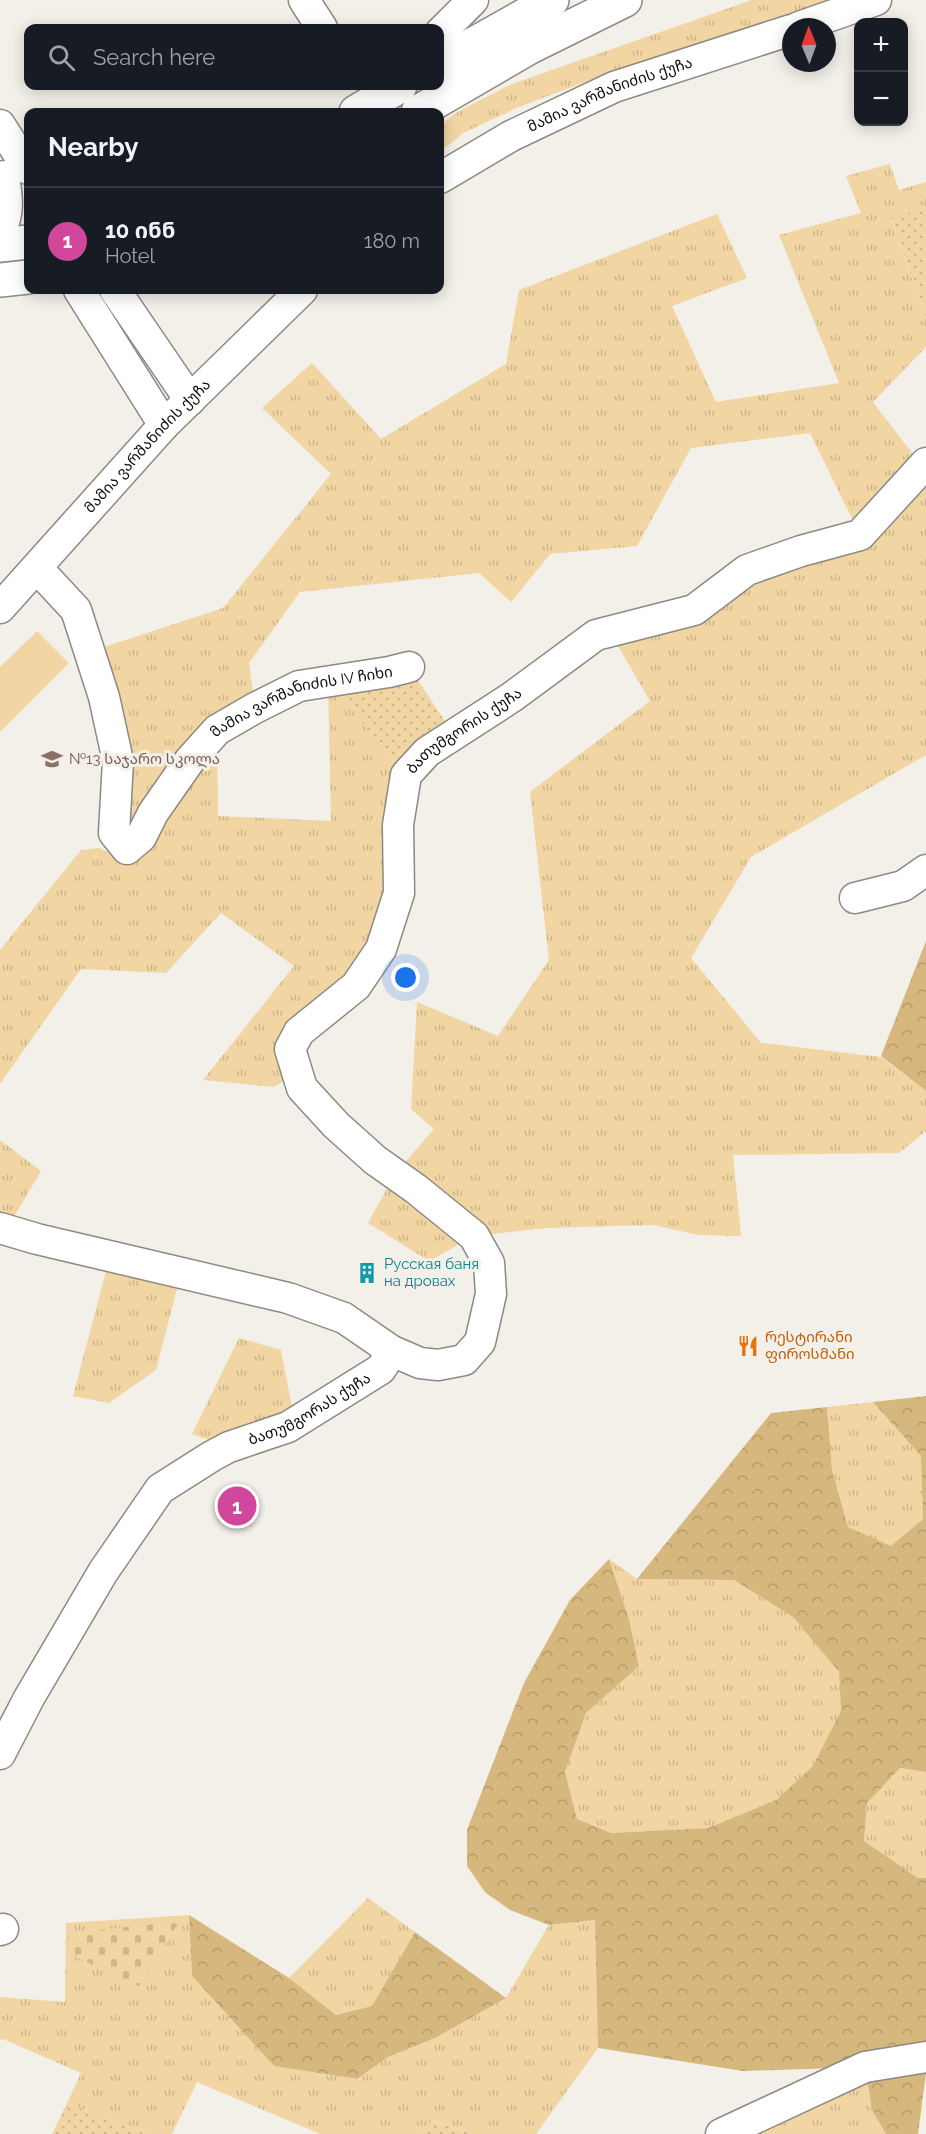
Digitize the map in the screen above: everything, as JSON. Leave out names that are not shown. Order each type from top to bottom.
[{"type":"main road","points":[[444,61],[552,0]]},
{"type":"main road","points":[[425,108],[530,47],[625,0]]},
{"type":"main road","points":[[367,97],[388,90]]},
{"type":"main road","points":[[0,245],[24,242]]},
{"type":"main road","points":[[0,279],[24,276]]},
{"type":"street","points":[[304,0],[319,24]]},
{"type":"street","points":[[444,29],[472,0]]},
{"type":"street","points":[[825,18],[876,0]]},
{"type":"street","name":"მამია ვარშანიძის ქუჩა","points":[[444,176],[511,136],[614,87],[782,33]]},
{"type":"street","points":[[0,125],[11,171],[24,203]]},
{"type":"street","points":[[0,232],[7,218],[11,171]]},
{"type":"street","points":[[82,294],[164,425]]},
{"type":"street","points":[[118,294],[190,400]]},
{"type":"street","name":"მამია ვარშანიძის ქუჩა","points":[[0,608],[164,425],[299,294]]},
{"type":"street","name":"ბათუმგორის ქუჩა","points":[[392,1351],[420,1363],[438,1365],[464,1360],[480,1342],[491,1294],[489,1263],[474,1236],[416,1189],[375,1160],[336,1125],[302,1088],[290,1049],[299,1032],[356,986],[381,949],[399,893],[398,825],[406,775],[427,752],[512,697],[596,635],[694,610],[747,570],[801,551],[860,535],[926,463]]},
{"type":"street","name":"მამია ვარშანიძის IV ჩიხი","points":[[37,568],[76,610],[90,653],[104,697],[118,761],[114,833],[127,849],[141,837],[153,813],[190,760],[217,730],[299,686],[409,667]]},
{"type":"street","points":[[855,898],[903,886],[926,870]]},
{"type":"street","points":[[0,1228],[37,1239],[288,1298],[344,1318],[392,1351]]},
{"type":"street","name":"ბათუმგორას ქუჩა","points":[[0,1754],[29,1698],[103,1572],[160,1489],[229,1447],[288,1427],[381,1369],[392,1351]]},
{"type":"street","points":[[721,2134],[865,2067],[926,2057]]},
{"type":"green space","points":[[752,0],[839,0],[619,69],[519,107],[463,133],[444,149],[444,122],[459,111],[512,84]]},
{"type":"green space","points":[[890,164],[899,190],[926,182],[926,208],[891,219],[926,319],[926,347],[873,402],[922,466],[926,463],[926,755],[751,857],[691,958],[761,1043],[881,1057],[926,1091],[926,1131],[899,1153],[733,1155],[741,1236],[698,1235],[654,1225],[546,1228],[474,1236],[429,1261],[368,1223],[395,1174],[434,1129],[411,1109],[417,1002],[498,1036],[549,960],[530,792],[650,701],[610,632],[860,535],[810,433],[691,448],[637,546],[550,554],[511,602],[479,573],[300,592],[249,663],[255,708],[217,730],[218,816],[331,821],[328,680],[406,775],[381,949],[299,1032],[298,1074],[273,1087],[203,1080],[294,966],[221,913],[166,973],[81,969],[0,1084],[0,950],[81,850],[99,848],[129,861],[153,846],[166,820],[126,842],[98,649],[223,608],[331,474],[262,408],[312,363],[381,439],[506,364],[519,290],[717,214],[747,278],[672,306],[716,402],[839,383],[779,235],[861,213],[846,176]]},
{"type":"green space","points":[[926,208],[926,319],[891,218]]},
{"type":"green space","points":[[37,631],[69,663],[0,732],[0,667]]},
{"type":"green space","points":[[409,667],[454,735],[406,775],[328,680]]},
{"type":"green space","points":[[926,941],[926,1091],[881,1056]]},
{"type":"green space","points":[[0,1140],[41,1171],[6,1230],[0,1228]]},
{"type":"green space","points":[[110,1256],[181,1273],[156,1370],[109,1403],[73,1396]]},
{"type":"green space","points":[[239,1338],[281,1350],[294,1418],[229,1447],[192,1434]]},
{"type":"green space","points":[[926,1396],[926,1772],[900,1768],[867,1803],[864,1841],[918,1878],[926,1878],[926,2073],[918,2134],[886,2134],[872,2110],[865,2067],[743,2071],[598,2048],[595,1920],[549,1925],[510,1910],[485,1892],[467,1866],[467,1830],[524,1683],[570,1600],[609,1559],[629,1619],[639,1666],[586,1713],[565,1772],[577,1819],[611,1833],[708,1828],[776,1800],[813,1766],[841,1711],[839,1672],[793,1617],[734,1580],[637,1579],[771,1413],[827,1407],[832,1470],[848,1527],[891,1546],[923,1519],[921,1456],[873,1402]]},
{"type":"green space","points":[[873,1402],[921,1456],[923,1519],[891,1547],[848,1527],[832,1470],[827,1407]]},
{"type":"green space","points":[[609,1559],[637,1579],[734,1580],[793,1617],[839,1672],[841,1711],[814,1766],[776,1800],[708,1828],[610,1833],[577,1819],[565,1772],[586,1713],[639,1665],[629,1619]]},
{"type":"green space","points":[[900,1768],[926,1772],[926,1878],[918,1878],[864,1841],[867,1803]]},
{"type":"green space","points":[[368,1898],[415,1932],[372,2006],[336,2015],[289,1978]]},
{"type":"green space","points":[[189,1915],[192,1976],[274,2066],[357,2079],[388,2057],[435,2038],[506,1998],[549,1925],[595,1920],[598,2048],[536,2134],[472,2134],[431,2120],[422,2134],[320,2134],[197,2082],[172,2134],[146,2134],[67,2103],[81,2073],[3,2039],[0,2040],[0,1997],[65,2002],[66,1923]]},
{"type":"green space","points":[[189,1915],[289,1978],[336,2015],[372,2006],[415,1932],[506,1998],[435,2038],[388,2057],[357,2079],[274,2066],[192,1976]]},
{"type":"green space","points":[[179,1922],[139,1986],[74,1956],[67,1933]]},
{"type":"green space","points":[[865,2067],[872,2110],[886,2134],[721,2134]]},
{"type":"green space","points":[[67,2103],[146,2134],[52,2134]]},
{"type":"green space","points":[[430,2120],[472,2134],[422,2134]]},
{"type":"place","name":"№13 საჯარო სკოლა","points":[[52,759]]},
{"type":"place","name":"Русская баня на дровах","points":[[367,1273]]},
{"type":"place","name":"რესტირანი ფიროსმანი","points":[[748,1346]]},
{"type":"place","name":"10 ინნ","points":[[237,1506]]}]
